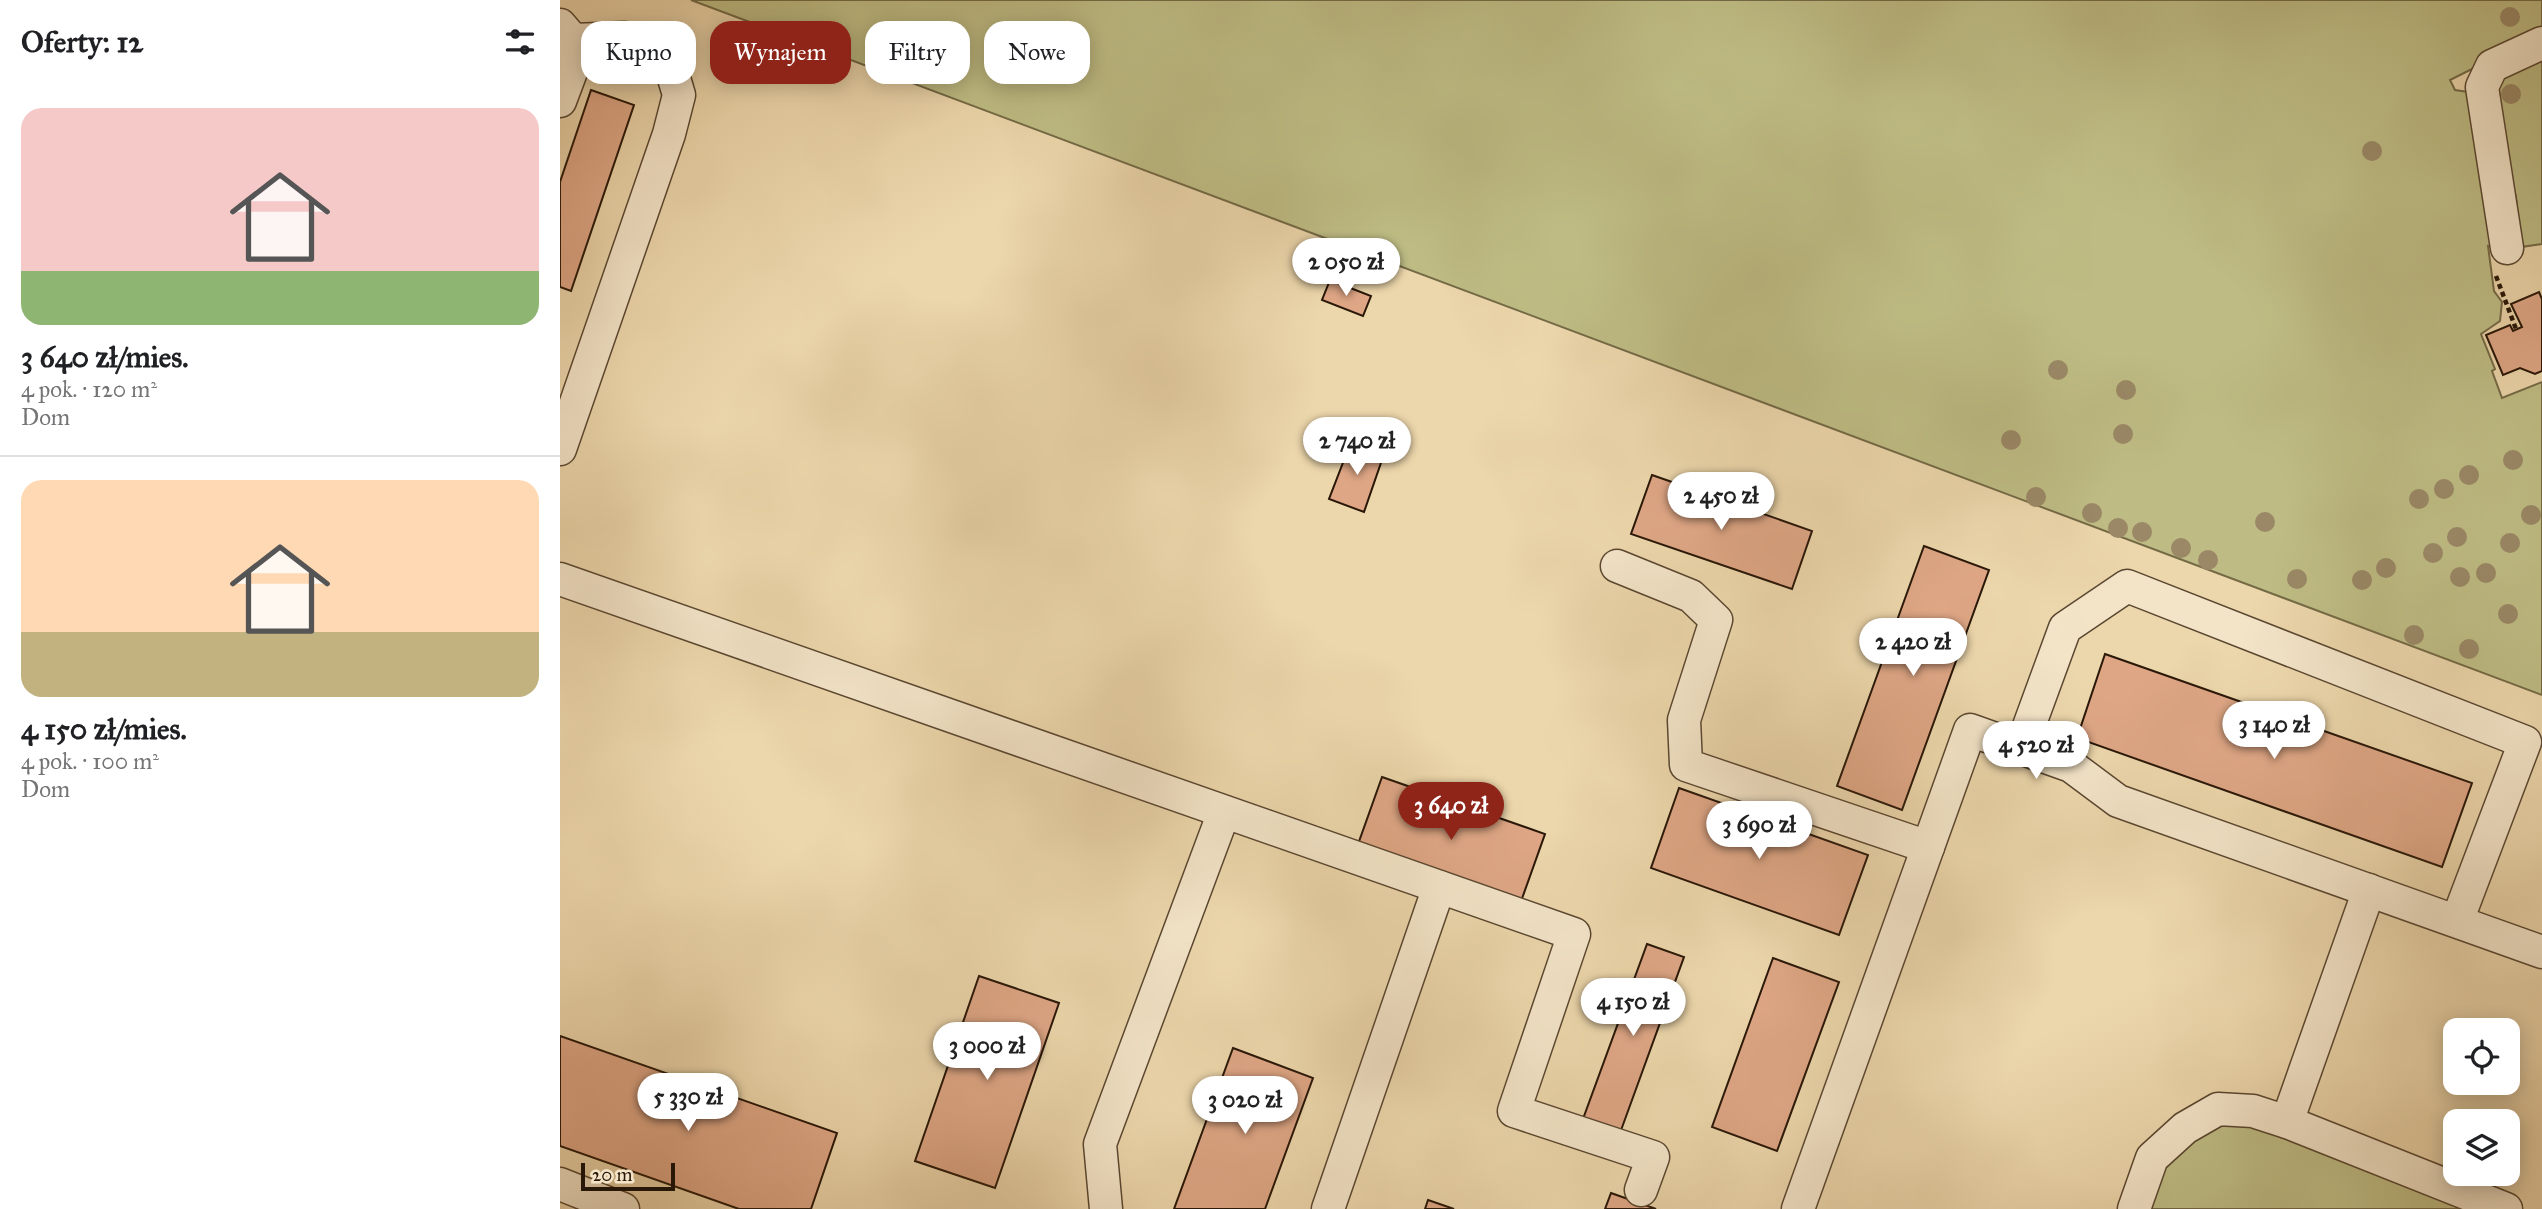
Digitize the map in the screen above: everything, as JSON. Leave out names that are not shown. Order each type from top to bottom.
[{"type":"street","points":[[560,101],[572,69],[566,33],[625,38],[667,58],[679,95],[669,134],[560,449]]},
{"type":"street","points":[[2507,248],[2482,87],[2492,66],[2542,43]]},
{"type":"street","points":[[1617,566],[1691,596],[1716,620],[1684,720],[1686,765],[1928,847]]},
{"type":"street","points":[[560,579],[1574,934],[1514,1111],[1653,1157],[1641,1190]]},
{"type":"street","points":[[2021,748],[2065,628],[2127,586],[2525,743],[2457,921]]},
{"type":"street","points":[[1798,1209],[1970,730],[2071,766],[2118,801],[2542,952]]},
{"type":"street","points":[[1106,1209],[1100,1144],[1224,812]]},
{"type":"street","points":[[1328,1209],[1439,887]]},
{"type":"street","points":[[2287,1122],[2369,890]]},
{"type":"street","points":[[2134,1209],[2152,1158],[2185,1128],[2218,1109],[2253,1111],[2287,1122],[2506,1209]]},
{"type":"street","points":[[560,1184],[623,1209]]},
{"type":"path","points":[[2507,248],[2495,261],[2496,279],[2516,330]]},
{"type":"shaded area","points":[[691,0],[2542,0],[2542,34],[2450,80],[2455,90],[2468,92],[2496,247],[2488,246],[2494,291],[2502,302],[2500,321],[2481,334],[2495,369],[2492,371],[2502,398],[2542,382],[2542,695],[915,84],[970,84],[970,21],[865,21],[865,65],[851,60],[851,21],[747,21]]},
{"type":"shaded area","points":[[2542,55],[2542,244],[2521,247],[2516,197],[2500,144],[2498,83],[2509,70]]},
{"type":"shaded area","points":[[2224,1122],[2266,1127],[2477,1209],[2146,1209],[2165,1158]]},
{"type":"building","points":[[591,90],[634,105],[571,291],[560,287],[560,182]]},
{"type":"building","points":[[1330,280],[1371,296],[1363,316],[1322,300]]},
{"type":"building","points":[[2539,292],[2542,299],[2542,371],[2535,374],[2520,368],[2503,375],[2486,335],[2510,325],[2513,331],[2522,327],[2511,304]]},
{"type":"building","points":[[1351,442],[1384,454],[1364,512],[1329,499]]},
{"type":"building","points":[[1652,475],[1812,531],[1792,589],[1631,534]]},
{"type":"building","points":[[1924,546],[1989,570],[1902,810],[1837,786]]},
{"type":"building","points":[[2105,654],[2472,783],[2442,867],[2077,738]]},
{"type":"building","points":[[1382,777],[1545,834],[1519,907],[1356,850]]},
{"type":"building","points":[[1679,788],[1868,855],[1839,935],[1651,868]]},
{"type":"building","points":[[1647,944],[1684,957],[1620,1133],[1583,1119]]},
{"type":"building","points":[[1773,958],[1839,982],[1777,1151],[1712,1127]]},
{"type":"building","points":[[979,976],[1059,1003],[995,1188],[915,1161]]},
{"type":"building","points":[[560,1036],[837,1133],[811,1209],[739,1209],[560,1146]]},
{"type":"building","points":[[1233,1048],[1313,1078],[1265,1209],[1174,1209]]},
{"type":"building","points":[[1611,1193],[1656,1209],[1605,1209]]},
{"type":"building","points":[[1428,1200],[1454,1209],[1425,1209]]}]
